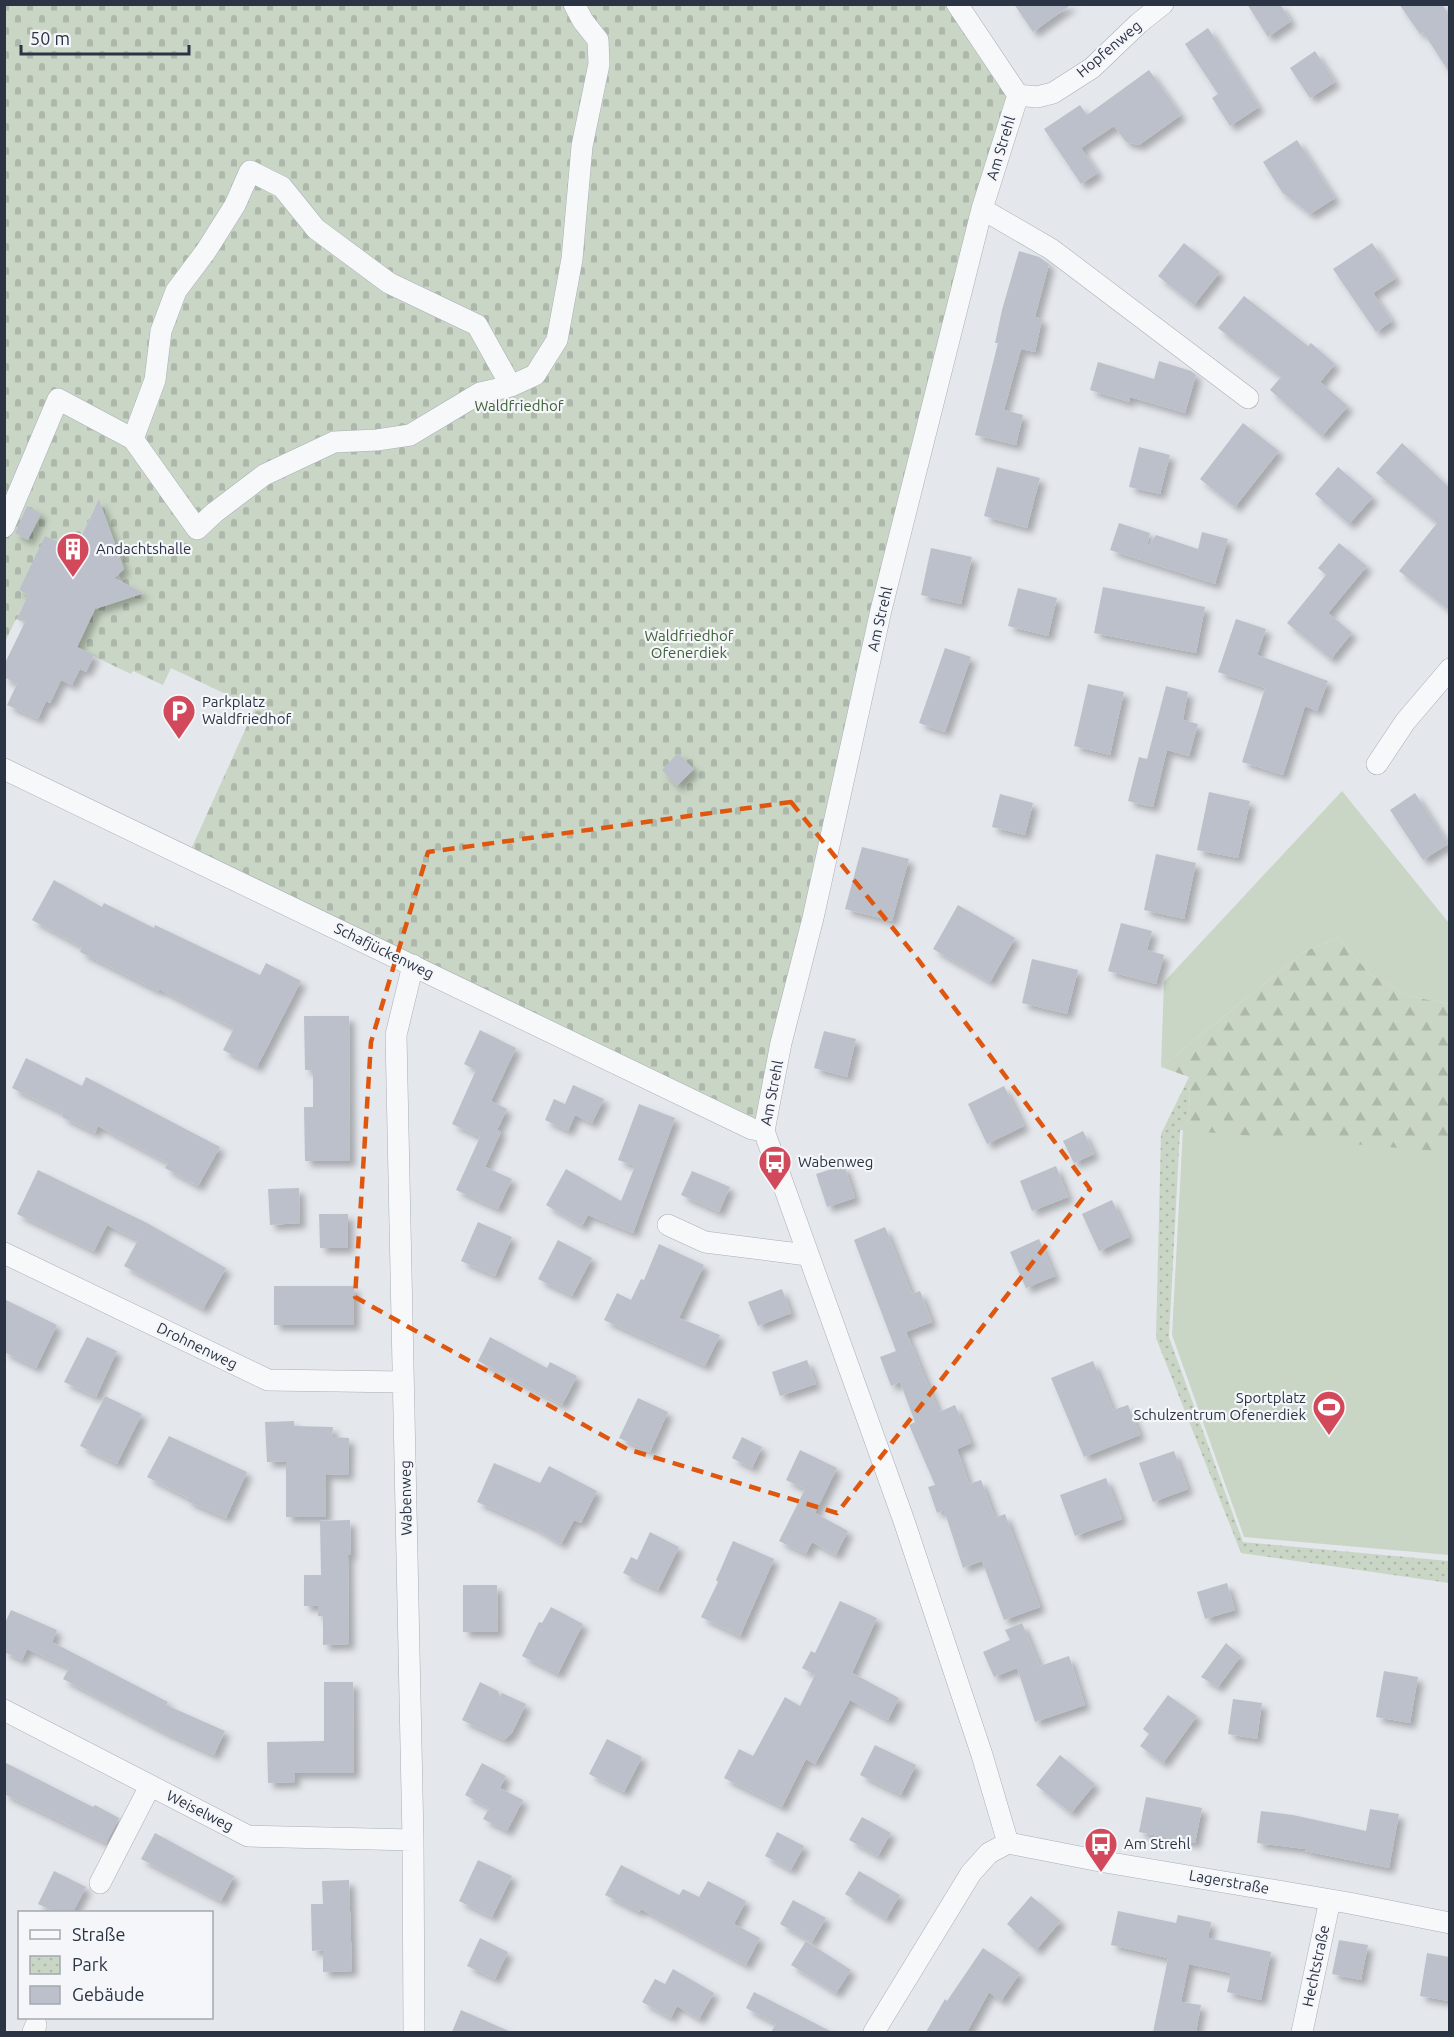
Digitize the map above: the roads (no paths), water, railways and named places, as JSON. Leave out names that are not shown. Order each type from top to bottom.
[{"type":"street","points":[[4,527],[58,399],[133,439],[197,529],[213,513],[264,475],[333,442],[377,440],[410,435],[480,393],[511,386],[535,375],[556,340],[572,259],[582,146],[599,64],[598,40],[583,21],[574,4]]},
{"type":"street","points":[[957,4],[1018,95]]},
{"type":"street","name":"Hopfenweg","points":[[1018,95],[1037,97],[1053,93],[1092,68],[1139,23],[1163,4]]},
{"type":"street","name":"Am Strehl","points":[[1008,1843],[904,1521],[764,1131],[781,1043],[813,918],[881,610],[982,209],[1018,95]]},
{"type":"street","points":[[133,439],[155,380],[161,331],[176,291],[206,251],[235,205],[250,171],[282,188],[316,229],[389,284],[477,325],[511,386]]},
{"type":"street","points":[[982,209],[1051,249],[1248,398]]},
{"type":"street","points":[[1377,764],[1405,722],[1449,669]]},
{"type":"street","name":"Schafjückenweg","points":[[4,769],[753,1129],[764,1131]]},
{"type":"street","name":"Wabenweg","points":[[413,965],[396,1035],[413,1840],[414,2032]]},
{"type":"street","points":[[668,1225],[705,1242],[807,1255]]},
{"type":"street","name":"Drohnenweg","points":[[4,1253],[268,1380],[403,1382]]},
{"type":"street","name":"Weiselweg","points":[[4,1710],[248,1836],[413,1840]]},
{"type":"street","points":[[100,1883],[150,1785]]},
{"type":"street","points":[[874,2032],[971,1873],[989,1853],[1008,1843]]},
{"type":"street","name":"Lagerstraße","points":[[1008,1843],[1449,1923]]},
{"type":"street","name":"Hechtstraße","points":[[1302,2032],[1330,1900]]},
{"type":"place","name":"Andachtshalle","points":[[73,578]]},
{"type":"place","name":"Parkplatz Waldfriedhof","points":[[179,740]]},
{"type":"place","name":"Wabenweg","points":[[775,1191]]},
{"type":"place","name":"Sportplatz Schulzentrum Ofenerdiek","points":[[1329,1436]]},
{"type":"place","name":"Am Strehl","points":[[1101,1873]]},
{"type":"park label","name":"Waldfriedhof","points":[[519,406]]},
{"type":"park label","name":"Waldfriedhof Ofenerdiek","points":[[689,644]]}]
